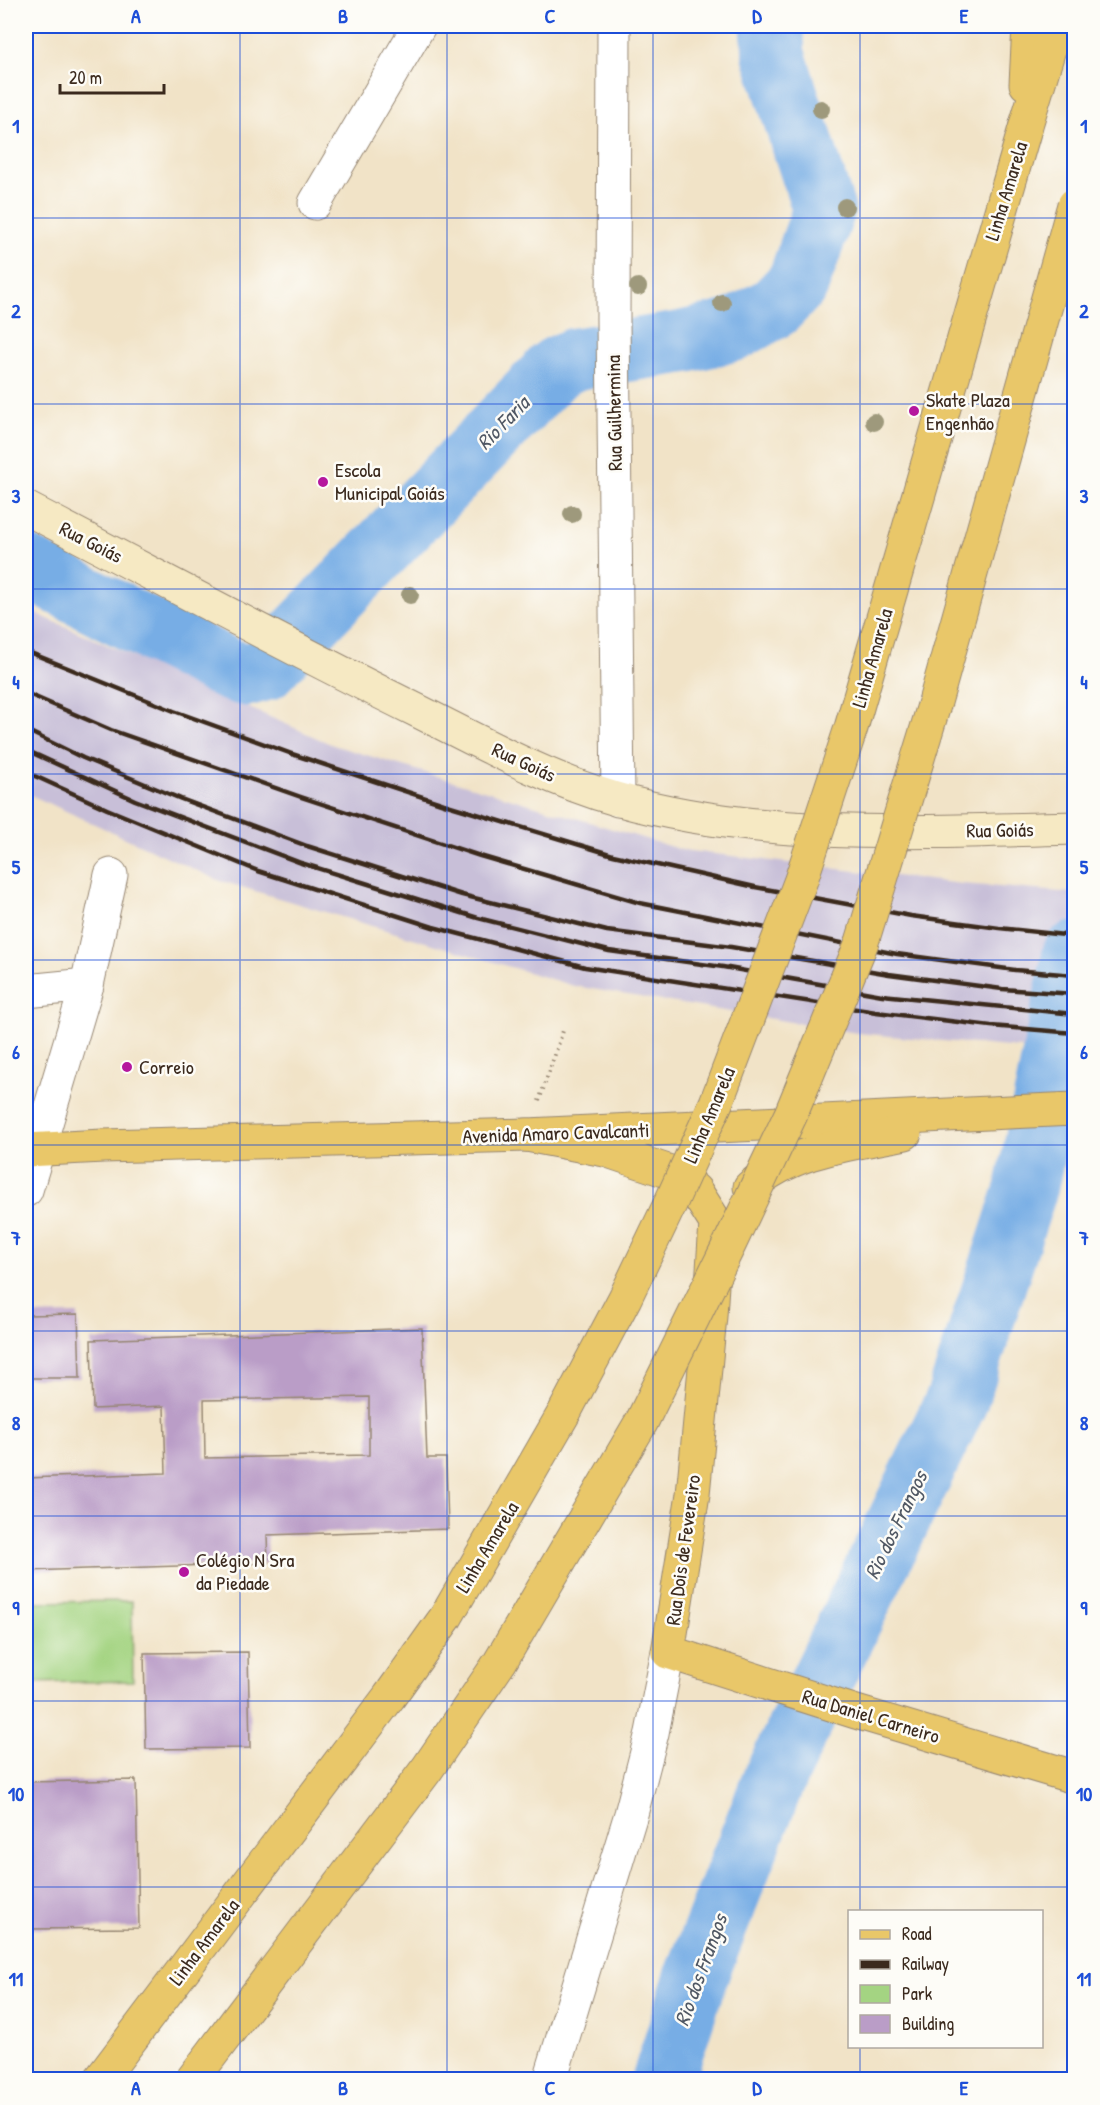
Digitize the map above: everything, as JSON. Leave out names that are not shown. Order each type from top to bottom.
[{"type":"main road","points":[[1026,125],[1029,26]]},
{"type":"main road","name":"Linha Amarela","points":[[100,2079],[389,1697],[446,1617],[564,1413],[625,1298],[672,1202],[716,1103],[797,891],[851,728],[1056,26]]},
{"type":"main road","points":[[192,2079],[427,1769],[500,1662],[642,1421],[791,1114],[862,942],[935,702],[1074,205]]},
{"type":"main road","name":"Rua Goiás","points":[[26,508],[351,678],[522,762],[582,789],[618,800],[719,820],[785,828],[864,832],[1074,828]]},
{"type":"main road","name":"Avenida Amaro Cavalcanti","points":[[30,1147],[527,1135],[1074,1109]]},
{"type":"main road","points":[[527,1135],[605,1150],[673,1173],[695,1190],[716,1223],[733,1201],[762,1175],[786,1162],[819,1151],[1026,1111]]},
{"type":"main road","name":"Rua Dois de Fevereiro","points":[[668,1652],[693,1494],[710,1316],[716,1223]]},
{"type":"main road","name":"Rua Daniel Carneiro","points":[[668,1652],[856,1712],[1074,1777]]},
{"type":"street","points":[[315,203],[419,26]]},
{"type":"street","name":"Rua Guilhermina","points":[[614,26],[613,319],[618,800]]},
{"type":"street","points":[[26,1190],[30,1147],[87,985],[111,875]]},
{"type":"street","points":[[26,991],[87,985]]},
{"type":"street","name":"Rua Dois de Fevereiro","points":[[550,2079],[631,1814],[652,1733],[668,1652]]},
{"type":"path","points":[[527,1135],[564,1028]]},
{"type":"shaded area","points":[[26,609],[333,745],[682,850],[962,884],[1074,893],[1074,1053],[857,1033],[574,986],[218,880],[26,793]]},
{"type":"green space","points":[[132,1601],[133,1681],[26,1683],[26,1602]]},
{"type":"building","points":[[78,1314],[80,1378],[26,1378],[26,1315]]},
{"type":"building","points":[[422,1328],[427,1458],[446,1458],[448,1529],[267,1535],[268,1563],[26,1571],[26,1478],[166,1473],[164,1406],[93,1409],[91,1340]],"holes":[[[369,1397],[369,1455],[205,1458],[204,1400]]]},
{"type":"building","points":[[248,1652],[250,1748],[146,1749],[144,1653]]},
{"type":"building","points":[[136,1780],[139,1928],[26,1929],[26,1782]]},
{"type":"waterway","name":"Rio Faria","points":[[26,567],[230,670],[246,675],[264,670],[556,368],[575,359],[683,342],[734,330],[775,307],[798,283],[824,210],[774,55],[772,26]]},
{"type":"waterway","name":"Rio dos Frangos","points":[[663,2080],[695,1980],[774,1779],[957,1400],[1027,1186],[1074,953]]},
{"type":"railway","points":[[26,651],[174,711],[292,754],[444,804],[613,855],[755,887],[911,916],[1074,936]]},
{"type":"railway","points":[[26,693],[111,730],[301,797],[480,856],[640,903],[897,954],[1015,970],[1074,975]]},
{"type":"railway","points":[[26,730],[83,758],[181,799],[307,846],[462,895],[607,931],[731,947],[889,974],[1002,989],[1074,994]]},
{"type":"railway","points":[[26,750],[135,800],[301,863],[478,918],[609,951],[723,967],[882,995],[1074,1014]]},
{"type":"railway","points":[[26,772],[107,809],[258,871],[433,927],[585,967],[876,1012],[1074,1033]]},
{"type":"place","name":"Skate Plaza Engenhão","points":[[914,411]]},
{"type":"place","name":"Escola Municipal Goiás","points":[[323,482]]},
{"type":"place","name":"Correio","points":[[127,1067]]},
{"type":"place","name":"Colégio N Sra da Piedade","points":[[184,1572]]}]
